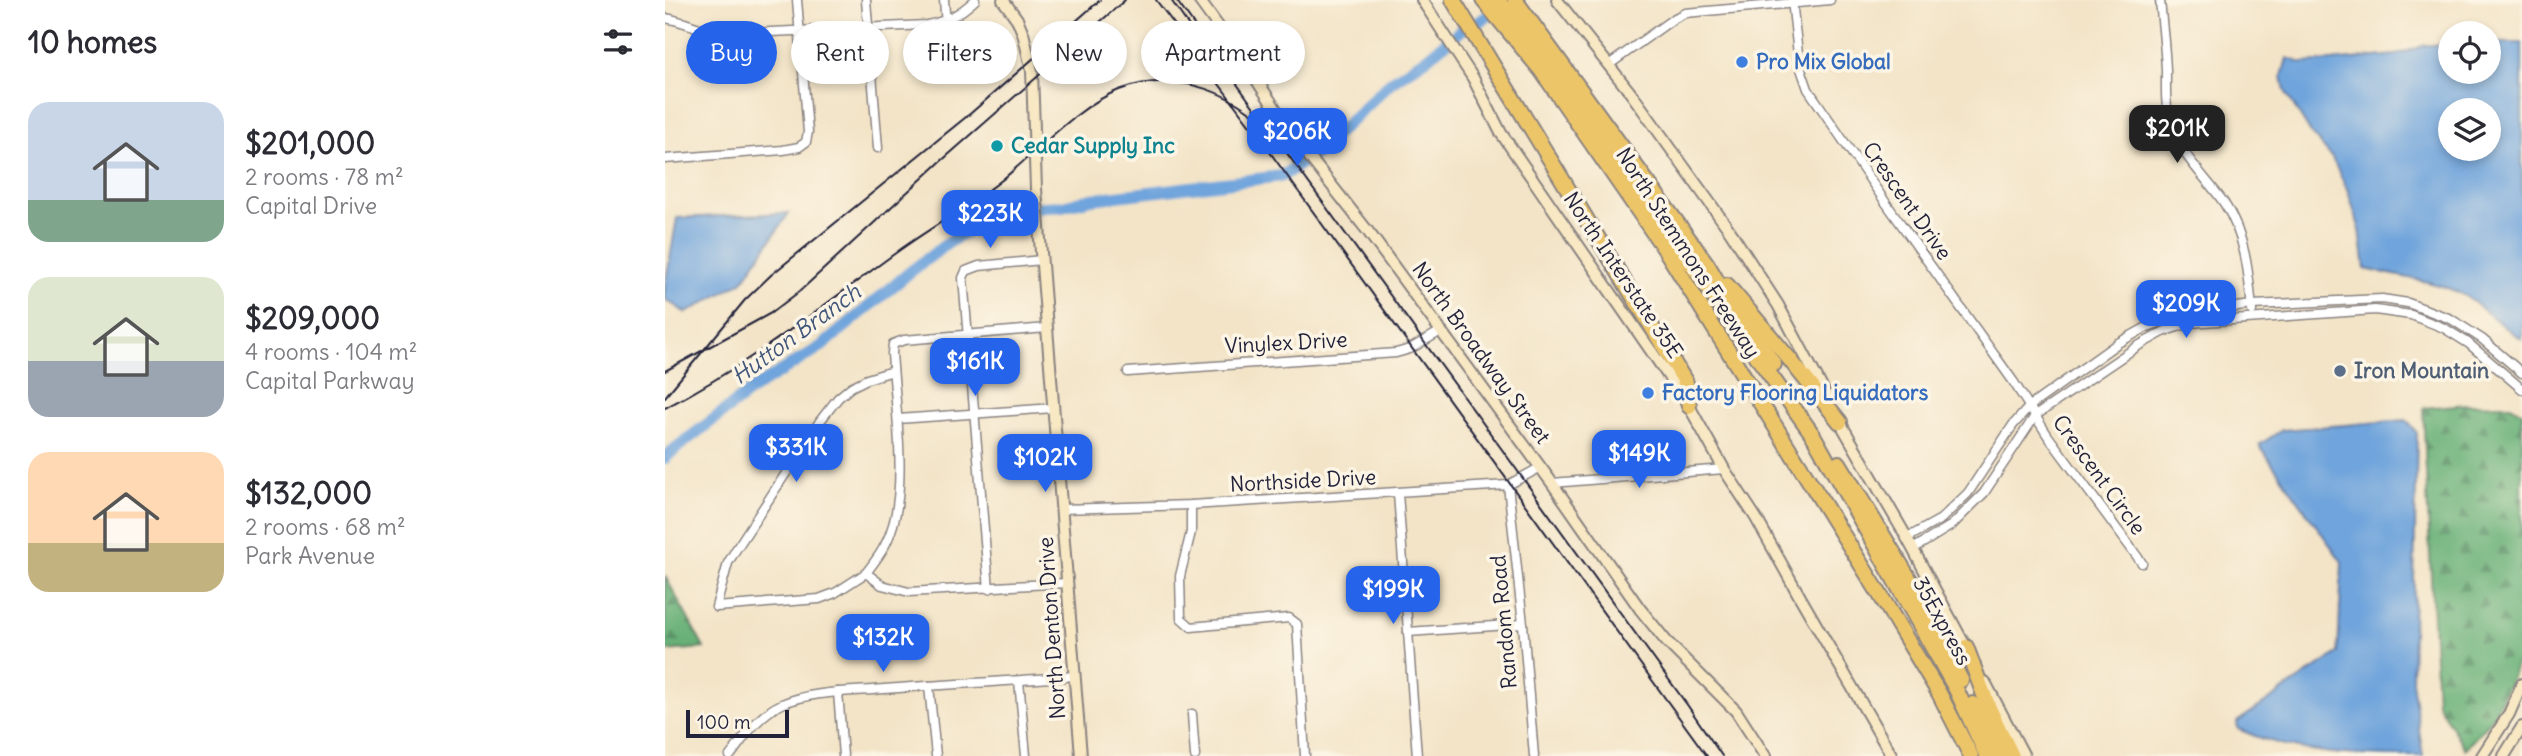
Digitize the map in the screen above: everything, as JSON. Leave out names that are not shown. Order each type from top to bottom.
[{"type":"highway","points":[[1453,0],[1686,383],[1689,406]]},
{"type":"highway","name":"North Stemmons Freeway","points":[[1483,0],[1550,65],[1707,264],[1725,295],[1816,426],[1910,580],[1999,756]]},
{"type":"highway","points":[[1498,0],[1550,65]]},
{"type":"highway","name":"North Stemmons Freeway","points":[[1515,0],[1550,65],[1879,593],[1939,693],[1971,756]]},
{"type":"highway","name":"35Express","points":[[1550,65],[1813,435],[1956,690],[1987,756]]},
{"type":"highway","points":[[1707,264],[1743,302],[1840,422]]},
{"type":"highway","points":[[1966,647],[1989,708],[2012,756]]},
{"type":"main road","name":"North Denton Drive","points":[[1003,0],[1020,26],[1030,62],[1036,188],[1081,756]]},
{"type":"main road","name":"North Broadway Street","points":[[1199,0],[1296,140],[1370,234],[1541,467],[1649,621],[1736,711],[1765,756]]},
{"type":"main road","name":"North Interstate 35E","points":[[1422,0],[1467,68],[1501,133],[1689,406],[1892,756]]},
{"type":"main road","points":[[1557,0],[1683,165],[1767,286],[2024,756]]},
{"type":"main road","points":[[2482,756],[2509,714],[2522,684]]},
{"type":"main road","points":[[2504,756],[2522,727]]},
{"type":"street","points":[[797,0],[798,21]]},
{"type":"street","points":[[866,0],[868,21]]},
{"type":"street","points":[[944,0],[946,21],[975,0]]},
{"type":"street","points":[[1609,65],[1685,13],[1792,1],[1830,0]]},
{"type":"street","points":[[2161,0],[2166,99],[2170,124],[2200,175],[2224,203],[2238,229],[2244,247],[2253,317]]},
{"type":"street","name":"Crescent Drive","points":[[1792,1],[1799,63],[1808,89],[2030,406]]},
{"type":"street","points":[[665,18],[686,22],[714,33],[791,30]]},
{"type":"street","points":[[665,159],[799,147],[806,142],[808,131],[804,84]]},
{"type":"street","points":[[873,84],[878,148]]},
{"type":"street","points":[[989,589],[963,278],[966,271],[979,266],[1042,260]]},
{"type":"street","points":[[1907,538],[1941,519],[1968,493],[2013,425],[2030,406],[2117,343],[2147,327],[2194,312],[2359,298],[2408,303],[2430,310],[2461,326],[2482,339],[2522,373]]},
{"type":"street","points":[[1913,549],[1952,525],[1984,493],[2035,416],[2138,346],[2165,331],[2190,323],[2375,310],[2419,317],[2468,343],[2522,389]]},
{"type":"street","points":[[893,371],[851,387],[838,398],[820,421],[735,551],[728,564],[716,607],[819,598],[835,593],[866,573],[881,552],[891,531],[898,492],[898,419],[893,344],[904,340],[1047,328]]},
{"type":"street","name":"Vinylex Drive","points":[[1128,372],[1388,354],[1410,349],[1441,331]]},
{"type":"street","name":"Crescent Circle","points":[[2030,406],[2142,563]]},
{"type":"street","points":[[898,419],[1054,408]]},
{"type":"street","name":"Northside Drive","points":[[1062,509],[1191,505],[1508,485],[1541,467]]},
{"type":"street","points":[[1552,483],[1724,469]]},
{"type":"street","name":"Random Road","points":[[1508,485],[1534,756]]},
{"type":"street","points":[[1398,493],[1417,756]]},
{"type":"street","points":[[1191,505],[1191,532],[1179,576],[1181,618],[1191,626],[1289,618],[1297,624],[1305,756]]},
{"type":"street","points":[[866,573],[882,584],[909,592],[1067,583]]},
{"type":"street","points":[[1408,632],[1523,624]]},
{"type":"street","points":[[730,756],[766,713],[781,704],[803,697],[838,692],[1075,676]]},
{"type":"street","points":[[1019,681],[1026,756]]},
{"type":"street","points":[[929,686],[936,756]]},
{"type":"street","points":[[838,692],[843,756]]},
{"type":"street","points":[[1192,714],[1195,756]]},
{"type":"green space","points":[[2467,404],[2511,405],[2522,412],[2522,649],[2509,685],[2491,720],[2465,749],[2437,703],[2423,408]]},
{"type":"green space","points":[[665,576],[704,648],[665,651]]},
{"type":"water","points":[[2501,43],[2522,43],[2522,339],[2465,296],[2454,291],[2365,269],[2360,230],[2348,191],[2331,156],[2312,135],[2285,91],[2282,76],[2287,58],[2302,63],[2396,55],[2426,45],[2438,45],[2438,84],[2501,84]]},
{"type":"water","points":[[789,213],[742,282],[686,313],[665,299],[677,218]]},
{"type":"water","points":[[2406,420],[2417,433],[2412,681],[2423,756],[2328,753],[2283,745],[2238,729],[2237,722],[2338,653],[2342,562],[2259,445],[2282,430]]},
{"type":"waterway","name":"Hutton Branch","points":[[665,458],[756,387],[822,346],[910,272],[990,216],[1011,209],[1062,206],[1092,199],[1282,176],[1319,151],[1391,82],[1465,27],[1474,26],[1508,0]]},
{"type":"tram line","points":[[1156,0],[1264,144],[1707,756]]},
{"type":"tram line","points":[[1171,0],[1186,21]]},
{"type":"railway","points":[[665,397],[745,300],[771,275],[971,113],[1100,0]]},
{"type":"railway","points":[[665,371],[771,313],[800,291],[939,163],[1125,0]]},
{"type":"railway","points":[[1176,0],[1722,756]]},
{"type":"railway","points":[[665,408],[755,354],[986,192],[1072,119],[1103,97],[1137,85],[1172,82],[1189,84],[1222,95],[1253,114]]},
{"type":"place","name":"Pro Mix Global","points":[[1742,62]]},
{"type":"place","name":"Cedar Supply Inc","points":[[997,146]]},
{"type":"place","name":"Iron Mountain","points":[[2340,371]]},
{"type":"place","name":"Factory Flooring Liquidators","points":[[1648,393]]}]
